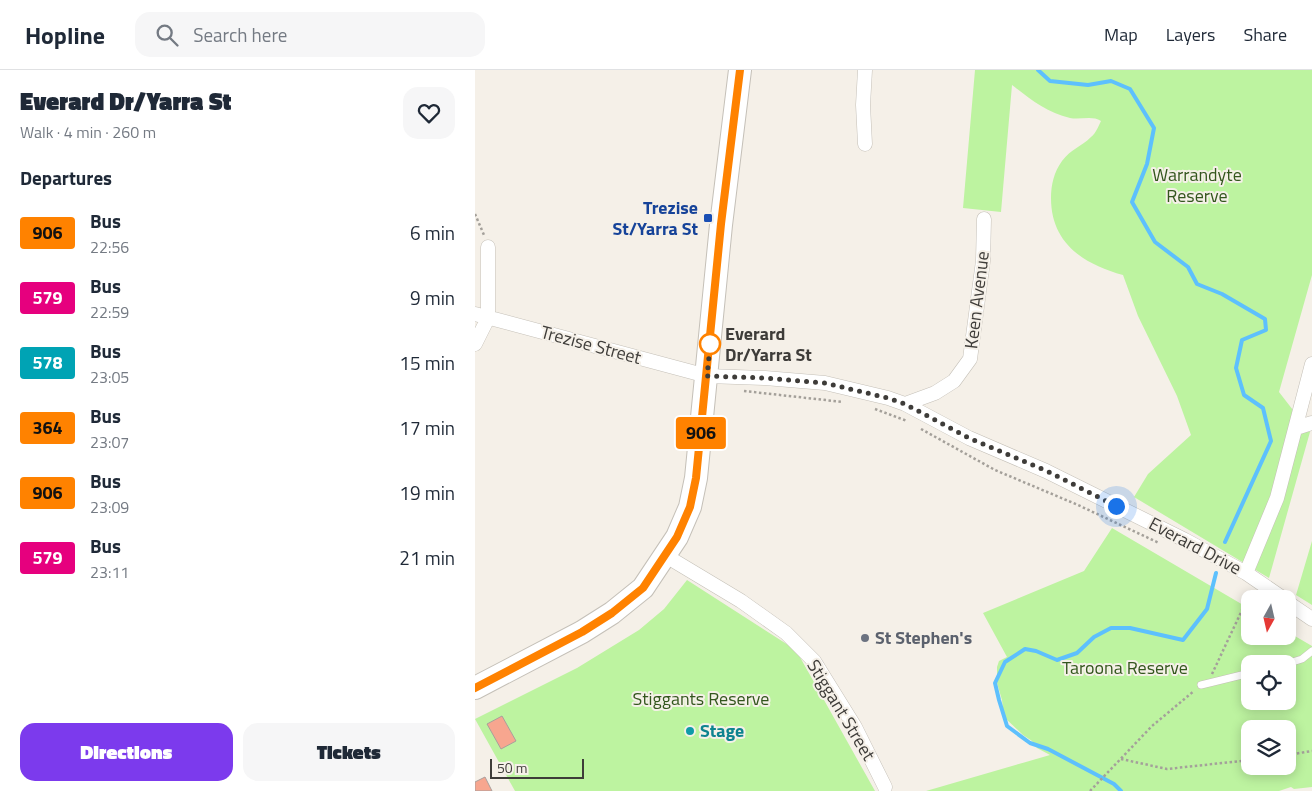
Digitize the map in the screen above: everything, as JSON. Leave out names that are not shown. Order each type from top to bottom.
[{"type":"main road","points":[[475,688],[582,632],[612,613],[643,588],[666,556],[677,537],[690,507],[696,478],[707,376],[735,73]]},
{"type":"street","points":[[865,70],[863,105],[865,144]]},
{"type":"street","name":"Keen Avenue","points":[[905,404],[935,393],[954,381],[970,359],[983,261],[984,219]]},
{"type":"street","points":[[475,344],[481,316],[489,247]]},
{"type":"street","name":"Trezise Street","points":[[481,316],[707,376]]},
{"type":"street","points":[[1251,576],[1277,498],[1312,364]]},
{"type":"street","name":"Everard Drive","points":[[707,376],[825,383],[905,404],[969,438],[1047,471],[1185,540],[1251,576],[1270,590]]},
{"type":"street","points":[[1296,428],[1312,423]]},
{"type":"street","name":"Stiggant Street","points":[[666,556],[741,601],[786,633],[813,661],[855,727],[885,787]]},
{"type":"street","points":[[1296,608],[1312,619]]},
{"type":"lane","points":[[1296,662],[1302,660],[1312,651]]},
{"type":"lane","points":[[1204,685],[1241,675]]},
{"type":"path","points":[[475,214],[489,247]]},
{"type":"path","points":[[737,391],[844,402]]},
{"type":"path","points":[[867,407],[907,421]]},
{"type":"path","points":[[915,426],[995,470],[1160,543]]},
{"type":"path","points":[[1090,791],[1152,726],[1204,685],[1251,576]]},
{"type":"path","points":[[1296,754],[1312,751]]},
{"type":"path","points":[[1121,759],[1167,768],[1241,761]]},
{"type":"green space","name":"Warrandyte Reserve","points":[[975,70],[1312,70],[1312,275],[1279,392],[1310,432],[1269,578],[1134,497],[1148,474],[1191,435],[1177,396],[1138,316],[1123,275],[1095,265],[1072,249],[1063,239],[1052,214],[1053,179],[1057,170],[1065,157],[1093,135],[1101,121],[1094,118],[1070,118],[1054,113],[1039,105],[1012,85],[1001,212],[963,208]]},
{"type":"green space","name":"Taroona Reserve","points":[[1112,528],[1241,604],[1241,645],[1296,645],[1296,637],[1312,646],[1312,787],[1294,789],[1291,787],[1279,791],[926,791],[1050,755],[1037,748],[1032,741],[1004,717],[997,683],[997,667],[999,661],[1007,657],[983,613],[1084,571]]},
{"type":"green space","points":[[1312,541],[1312,605],[1296,595]]},
{"type":"green space","name":"Stiggants Reserve","points":[[687,580],[796,650],[875,791],[515,791],[475,719],[577,668],[639,630],[664,609]]},
{"type":"building","points":[[502,716],[516,741],[501,749],[487,724]]},
{"type":"building","points":[[485,777],[492,791],[475,791],[475,782]]},
{"type":"waterway","points":[[1038,70],[1050,81],[1088,85],[1111,81],[1130,89],[1154,128],[1147,164],[1132,202],[1155,242],[1188,267],[1197,284],[1222,294],[1265,319],[1266,330],[1242,340],[1236,368],[1244,395],[1263,408],[1271,441],[1225,542]]},
{"type":"waterway","points":[[1121,791],[1114,784],[1048,749],[1030,743],[1007,726],[995,683],[1005,662],[1025,649],[1036,651],[1057,660],[1077,653],[1094,637],[1111,628],[1130,628],[1183,640],[1207,609],[1216,573]]},
{"type":"bus line","name":"906","points":[[475,688],[582,632],[612,613],[643,588],[666,556],[677,537],[690,507],[696,478],[721,224],[740,70]]},
{"type":"place","name":"Trezise St/Yarra St","points":[[708,218]]},
{"type":"place","name":"Everard Dr/Yarra St","points":[[710,344]]},
{"type":"place","name":"St Stephen's","points":[[865,638]]},
{"type":"place","name":"Stage","points":[[690,731]]},
{"type":"route","points":[[710,344],[711,338],[707,376],[825,383],[888,398],[905,404],[969,438],[1047,471],[1116,506]]}]
